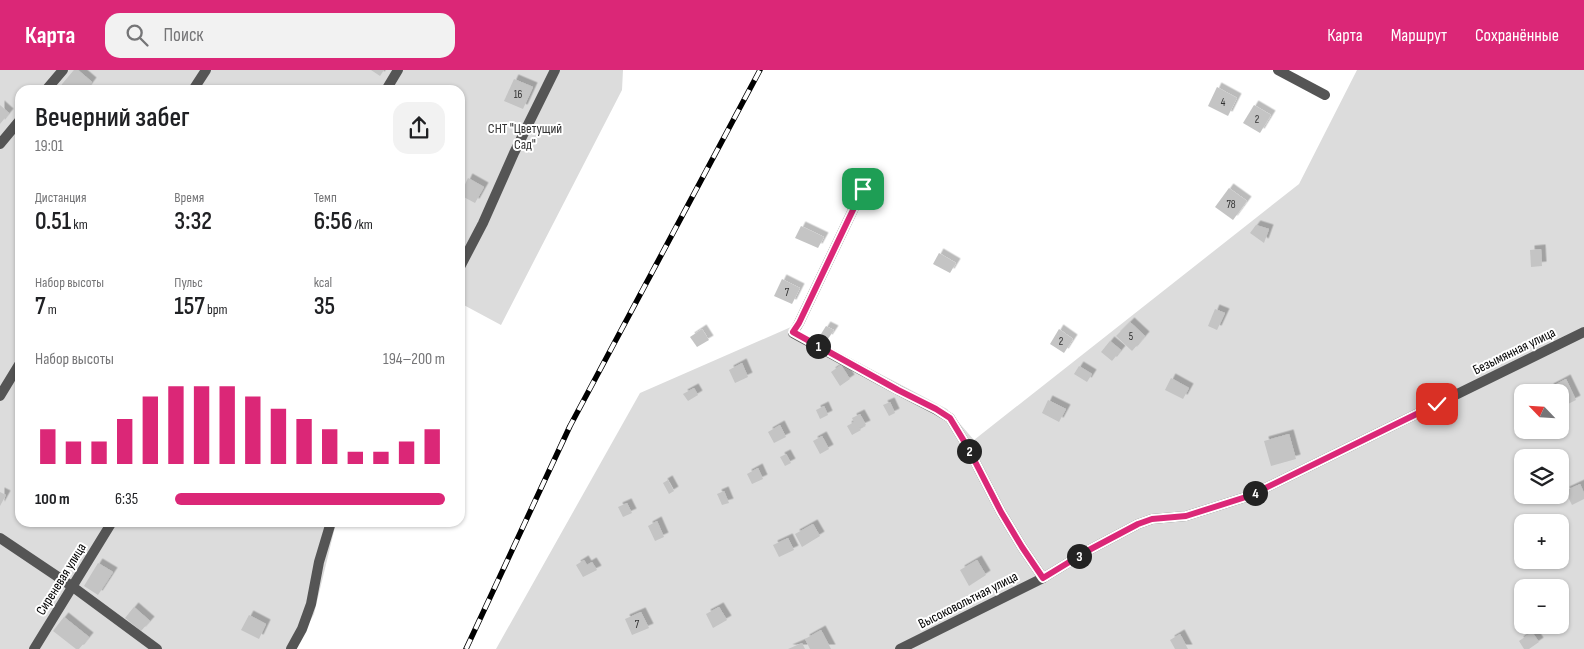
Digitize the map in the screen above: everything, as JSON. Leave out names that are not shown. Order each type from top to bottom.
[{"type":"street","points":[[50,85],[63,70]]},
{"type":"street","points":[[196,85],[206,70]]},
{"type":"street","points":[[389,85],[398,70]]},
{"type":"street","points":[[465,257],[555,70]]},
{"type":"street","points":[[1278,70],[1325,96]]},
{"type":"street","points":[[0,144],[15,126]]},
{"type":"street","points":[[863,189],[793,332],[950,418],[967,446],[1001,512],[1043,578]]},
{"type":"street","name":"Безымянная улица","points":[[1152,519],[1186,516],[1249,496],[1584,332]]},
{"type":"street","points":[[0,396],[15,370]]},
{"type":"street","name":"Высоковольтная улица","points":[[900,649],[1043,578],[1128,529],[1152,519]]},
{"type":"street","name":"Сиреневая улица","points":[[34,649],[109,527]]},
{"type":"street","points":[[291,649],[302,629],[311,604],[330,527]]},
{"type":"street","points":[[0,538],[72,586],[157,649]]},
{"type":"green space","name":"СНТ \"Цветущий Сад\"","points":[[0,70],[623,70],[622,90],[501,325],[465,306],[465,85],[15,85],[15,527],[335,527],[314,614],[295,649],[0,649]]},
{"type":"green space","points":[[1357,70],[1584,70],[1584,649],[496,649],[640,393],[791,327],[947,409],[974,440],[1299,184]]},
{"type":"building","points":[[74,70],[78,70],[92,82],[90,85],[61,85]]},
{"type":"building","points":[[371,70],[384,70],[380,76]]},
{"type":"building","points":[[514,79],[533,87],[523,109],[504,101]]},
{"type":"building","points":[[1217,87],[1237,98],[1228,116],[1208,106]]},
{"type":"building","points":[[0,105],[9,113],[0,124]]},
{"type":"building","points":[[1254,105],[1271,115],[1260,133],[1243,123]]},
{"type":"building","points":[[468,178],[484,187],[475,203],[465,198],[465,184]]},
{"type":"building","points":[[1229,188],[1247,201],[1233,220],[1215,207]]},
{"type":"building","points":[[1256,225],[1269,229],[1264,243],[1250,233]]},
{"type":"building","points":[[801,226],[824,237],[818,248],[795,238]]},
{"type":"building","points":[[1541,249],[1542,266],[1531,267],[1530,250]]},
{"type":"building","points":[[939,253],[956,263],[950,273],[933,264]]},
{"type":"building","points":[[782,279],[800,288],[792,304],[774,296]]},
{"type":"building","points":[[1215,309],[1225,313],[1217,330],[1208,326]]},
{"type":"building","points":[[1130,322],[1145,336],[1132,351],[1116,336]]},
{"type":"building","points":[[826,326],[834,330],[828,339],[821,334]]},
{"type":"building","points":[[702,329],[709,340],[697,347],[690,337]]},
{"type":"building","points":[[1059,329],[1073,339],[1064,353],[1050,344]]},
{"type":"building","points":[[1110,341],[1121,350],[1112,361],[1101,352]]},
{"type":"building","points":[[742,363],[748,377],[735,383],[729,370]]},
{"type":"building","points":[[841,365],[850,379],[840,386],[831,372]]},
{"type":"building","points":[[1079,366],[1092,374],[1087,382],[1074,374]]},
{"type":"building","points":[[1171,378],[1189,388],[1183,399],[1165,390]]},
{"type":"building","points":[[1566,379],[1568,384],[1557,384]]},
{"type":"building","points":[[1569,385],[1576,400],[1569,404]]},
{"type":"building","points":[[694,388],[698,395],[688,401],[683,394]]},
{"type":"building","points":[[1048,400],[1066,409],[1059,422],[1042,413]]},
{"type":"building","points":[[890,402],[895,413],[889,416],[883,405]]},
{"type":"building","points":[[824,406],[828,415],[820,419],[816,410]]},
{"type":"building","points":[[860,414],[866,425],[859,428],[861,430],[852,435],[847,426],[854,422],[852,418]]},
{"type":"building","points":[[780,425],[786,437],[774,443],[768,432]]},
{"type":"building","points":[[1289,434],[1296,459],[1271,466],[1264,441]]},
{"type":"building","points":[[822,436],[829,449],[820,454],[813,441]]},
{"type":"building","points":[[786,454],[791,463],[785,466],[780,457]]},
{"type":"building","points":[[758,468],[763,479],[752,484],[747,474]]},
{"type":"building","points":[[668,480],[674,491],[669,494],[663,483]]},
{"type":"building","points":[[1580,484],[1584,493],[1584,499],[1572,505],[1569,499],[1569,489]]},
{"type":"building","points":[[724,491],[729,503],[722,505],[717,494]]},
{"type":"building","points":[[0,492],[6,495],[0,506]]},
{"type":"building","points":[[627,503],[632,513],[623,517],[618,507]]},
{"type":"building","points":[[657,521],[664,537],[655,541],[648,526]]},
{"type":"building","points":[[813,524],[820,536],[802,547],[795,534]]},
{"type":"building","points":[[788,538],[794,550],[779,557],[773,545]]},
{"type":"building","points":[[584,560],[587,565],[592,562],[597,570],[583,577],[576,565]]},
{"type":"building","points":[[977,560],[986,575],[969,586],[960,570]]},
{"type":"building","points":[[98,563],[113,572],[98,595],[84,586]]},
{"type":"building","points":[[134,607],[150,621],[141,631],[125,618]]},
{"type":"building","points":[[719,607],[727,620],[713,628],[706,614]]},
{"type":"building","points":[[641,612],[649,628],[632,635],[625,619]]},
{"type":"building","points":[[249,615],[266,624],[259,639],[241,630]]},
{"type":"building","points":[[64,617],[89,637],[79,649],[76,649],[53,631]]},
{"type":"building","points":[[821,630],[831,649],[810,649],[805,639]]},
{"type":"building","points":[[1180,634],[1188,649],[1175,649],[1170,640]]},
{"type":"building","points":[[1529,634],[1533,634],[1539,642],[1529,649],[1524,649],[1519,641]]},
{"type":"building","points":[[802,643],[805,649],[788,649]]},
{"type":"railway","points":[[466,649],[570,426],[760,70]]},
{"type":"route","points":[[863,189],[793,332],[950,418],[967,446],[1001,512],[1043,578],[1089,550],[1138,524],[1152,519],[1186,516],[1249,496],[1437,404]]}]
